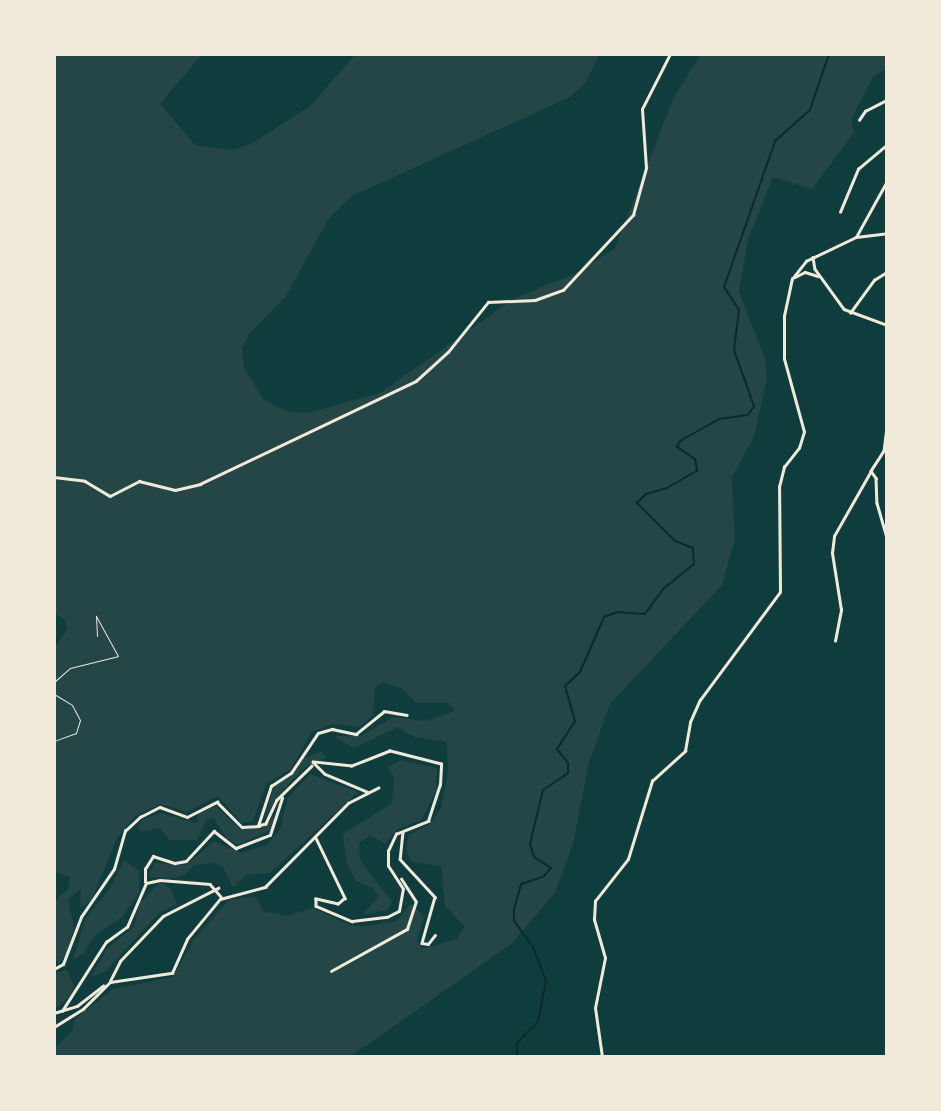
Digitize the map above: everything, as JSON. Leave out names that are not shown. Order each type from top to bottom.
[{"type":"street","points":[[54,477],[85,481],[110,496],[139,481],[175,490],[200,484],[416,381],[448,352],[488,302],[535,300],[563,290],[633,215],[646,168],[642,109],[670,54]]},
{"type":"street","points":[[859,120],[865,111],[887,100]]},
{"type":"street","points":[[840,212],[859,169],[887,145]]},
{"type":"street","points":[[856,237],[887,181]]},
{"type":"street","points":[[602,1057],[594,1008],[605,958],[594,920],[595,901],[628,859],[652,781],[685,751],[690,722],[700,700],[780,592],[779,487],[784,467],[799,447],[804,432],[784,359],[784,316],[792,279],[800,266],[813,257],[856,237],[887,233]]},
{"type":"street","points":[[813,257],[821,278],[850,313],[887,325]]},
{"type":"street","points":[[792,279],[805,272],[821,278]]},
{"type":"street","points":[[850,313],[874,280],[887,272]]},
{"type":"street","points":[[835,641],[841,610],[832,561],[834,536],[884,451],[887,427]]},
{"type":"street","points":[[871,471],[877,478],[877,503],[887,537]]},
{"type":"street","points":[[259,826],[271,786],[290,773],[318,733],[332,729],[356,734],[384,711],[407,715]]},
{"type":"street","points":[[54,969],[63,964],[81,917],[114,869],[125,831],[140,817],[160,807],[187,817],[216,802],[242,827],[259,826],[266,824],[283,795],[318,760],[352,766],[388,751],[439,761],[440,785],[429,818],[422,826],[393,837],[387,858],[416,902],[407,929],[331,971]]},
{"type":"street","points":[[313,765],[368,792]]},
{"type":"street","points":[[54,1013],[80,1005],[108,984],[172,973],[187,939],[222,898],[265,887],[348,803],[378,788]]},
{"type":"street","points":[[62,1011],[106,942],[128,925],[146,883],[144,875],[151,857],[186,861],[212,831],[236,848],[271,835],[283,795]]},
{"type":"street","points":[[403,832],[400,859],[436,899],[423,944],[435,935]]},
{"type":"street","points":[[316,838],[345,898],[338,904],[316,900],[317,907],[352,921],[393,915],[404,900],[398,877]]},
{"type":"street","points":[[146,883],[175,880],[218,888]]},
{"type":"street","points":[[218,888],[222,898]]},
{"type":"street","points":[[54,1027],[89,1004],[108,984],[120,961],[161,918],[218,888]]},
{"type":"path","points":[[54,682],[70,668],[118,656],[96,616],[97,636]]},
{"type":"path","points":[[54,694],[72,705],[80,720],[76,733],[54,741]]},
{"type":"shaded area","points":[[54,54],[202,54],[160,104],[195,145],[232,150],[251,144],[310,106],[356,54],[600,54],[585,83],[570,97],[352,196],[329,218],[286,296],[250,333],[242,348],[244,368],[263,399],[288,412],[307,413],[380,393],[515,298],[579,272],[615,248],[674,97],[701,54],[887,54],[887,68],[873,77],[851,120],[854,133],[812,189],[773,177],[748,240],[739,292],[765,359],[767,378],[754,437],[732,477],[735,539],[722,585],[610,704],[589,763],[573,844],[555,893],[511,944],[350,1057],[54,1057],[54,1049],[72,1031],[75,1019],[113,989],[173,977],[194,939],[229,900],[256,896],[263,911],[287,916],[312,908],[352,926],[397,921],[411,903],[424,917],[417,940],[422,949],[457,939],[465,927],[445,906],[441,866],[411,862],[406,849],[409,835],[430,824],[441,808],[448,773],[447,742],[414,737],[398,727],[354,748],[333,736],[361,736],[393,717],[426,721],[455,711],[449,703],[416,703],[402,688],[382,683],[375,688],[373,715],[360,727],[332,724],[312,732],[290,770],[266,784],[253,821],[242,823],[218,796],[187,812],[160,804],[134,817],[117,838],[91,901],[80,908],[81,889],[68,899],[74,929],[65,957],[59,963],[54,958],[54,902],[68,889],[70,877],[54,872],[54,649],[67,630],[64,619],[54,613]]},
{"type":"shaded area","points":[[322,751],[326,758],[306,767],[277,796],[264,820],[274,787],[291,776],[304,758]]},
{"type":"shaded area","points":[[401,760],[437,768],[436,793],[421,820],[396,830],[386,844],[370,835],[359,843],[360,860],[392,902],[388,910],[363,915],[378,897],[374,889],[356,881],[346,861],[343,834],[392,803],[394,777],[388,767]]},
{"type":"shaded area","points":[[310,774],[358,792],[270,873],[246,875],[233,888],[223,867],[215,863],[194,865],[184,875],[173,878],[149,877],[154,863],[187,865],[214,841],[240,853],[267,845],[280,829],[288,798]]},
{"type":"shaded area","points":[[216,806],[240,829],[261,829],[275,815],[271,830],[238,845],[227,839],[214,818],[207,819],[197,840],[169,840],[160,828],[141,832],[138,827],[143,819],[161,813],[197,823],[198,814]]},
{"type":"shaded area","points":[[124,860],[139,871],[139,893],[122,917],[95,935],[84,953],[73,960],[85,919],[109,890]]},
{"type":"shaded area","points":[[160,882],[171,889],[177,904],[158,914],[106,971],[91,977],[107,949],[134,926],[140,903]]},
{"type":"shaded area","points":[[67,970],[74,986],[71,995],[54,1010],[54,973]]},
{"type":"waterway","points":[[517,1057],[517,1043],[538,1021],[546,981],[533,947],[514,921],[514,909],[521,884],[543,877],[551,868],[534,857],[530,844],[543,790],[568,773],[568,763],[557,749],[575,721],[565,686],[580,672],[604,617],[617,612],[645,614],[663,589],[694,564],[693,548],[675,541],[637,503],[646,494],[667,488],[697,471],[695,459],[677,447],[680,441],[719,419],[748,415],[754,406],[734,350],[739,310],[724,287],[775,141],[810,110],[829,54]]}]
